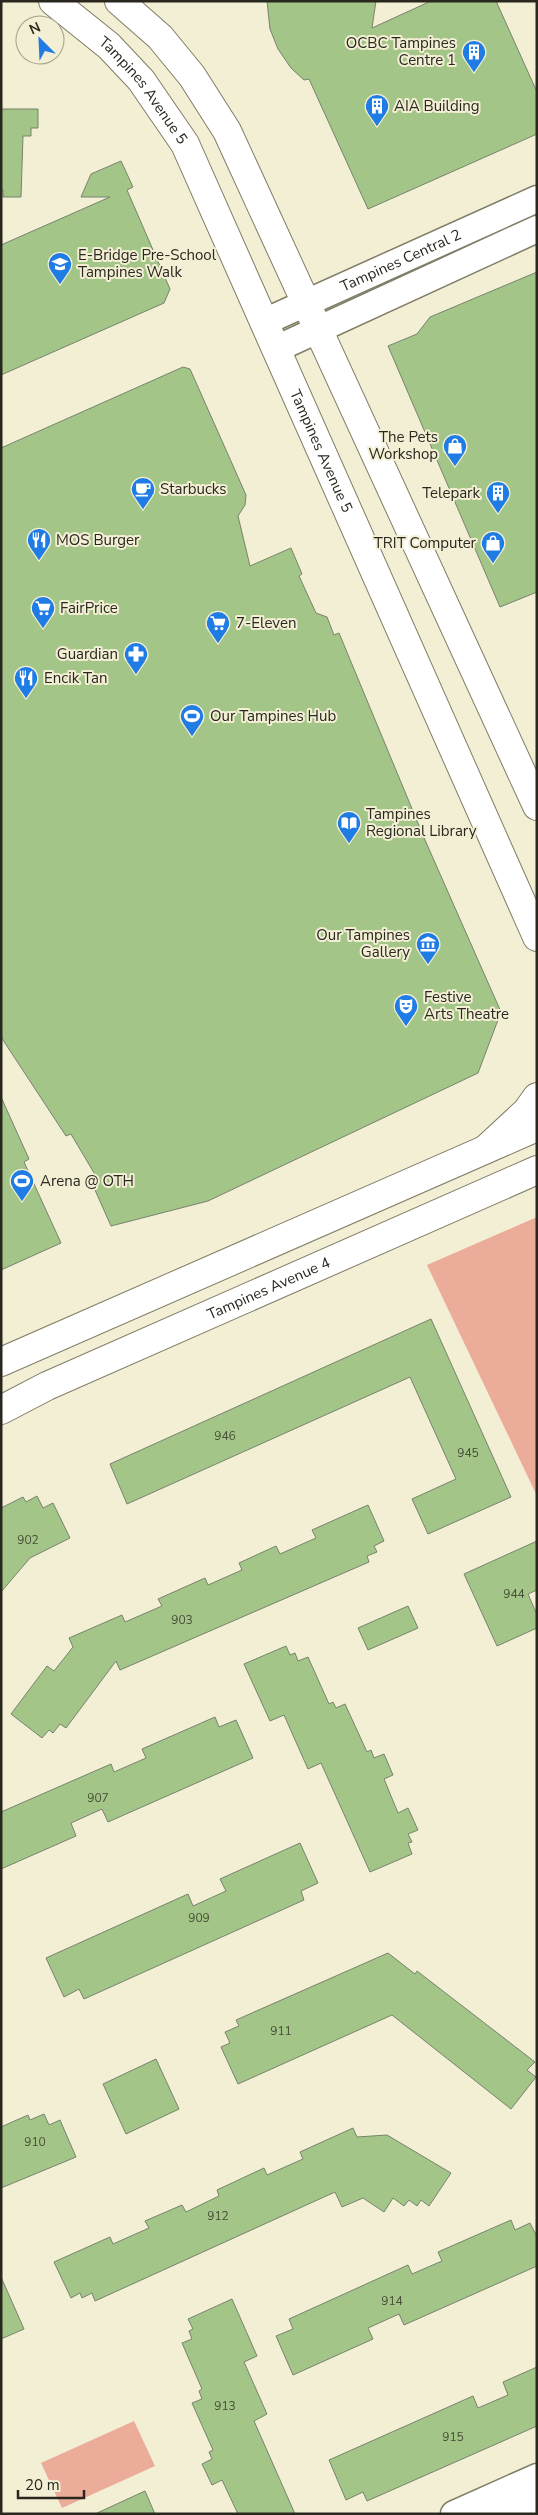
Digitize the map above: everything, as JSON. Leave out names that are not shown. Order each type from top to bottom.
[{"type":"main road","name":"Tampines Avenue 5","points":[[53,1],[109,46],[141,80],[186,144],[537,937]]},
{"type":"main road","points":[[119,1],[160,36],[192,76],[227,131],[537,806]]},
{"type":"main road","points":[[486,1149],[527,1112],[537,1097]]},
{"type":"main road","points":[[1,1362],[537,1127]]},
{"type":"main road","name":"Tampines Avenue 4","points":[[1,1410],[46,1386],[537,1170]]},
{"type":"street","name":"Tampines Central 2","points":[[264,322],[537,199]]},
{"type":"street","name":"Tampines Central 2","points":[[276,349],[537,229]]},
{"type":"street","points":[[454,2514],[537,2477]]},
{"type":"street","points":[[501,2514],[537,2498]]},
{"type":"shaded area","points":[[537,1217],[537,1496],[427,1265]]},
{"type":"shaded area","points":[[134,2421],[155,2466],[62,2508],[41,2463]]},
{"type":"building","points":[[267,1],[376,1],[372,28],[431,1],[496,1],[537,92],[537,134],[368,209],[309,79],[304,80],[291,68],[278,49],[270,29]]},
{"type":"building","points":[[1,109],[38,109],[38,128],[31,128],[31,136],[23,136],[21,197],[3,197],[3,190],[1,190]]},
{"type":"building","points":[[121,161],[133,187],[127,190],[170,289],[164,303],[1,375],[1,245],[110,197],[81,197],[91,174]]},
{"type":"building","name":"Telepark","points":[[537,272],[537,592],[500,607],[388,346],[417,334],[430,317]]},
{"type":"building","name":"Our Tampines Hub","points":[[183,367],[190,369],[246,495],[245,505],[238,516],[250,566],[291,548],[302,574],[299,576],[316,613],[327,617],[334,635],[339,633],[425,840],[501,1012],[478,1073],[208,1201],[111,1226],[91,1181],[97,1178],[71,1134],[66,1136],[1,1037],[1,448]]},
{"type":"building","name":"Arena @ OTH","points":[[1,1097],[29,1159],[24,1162],[61,1243],[1,1270]]},
{"type":"building","points":[[431,1319],[511,1497],[428,1534],[412,1499],[456,1479],[410,1377],[127,1504],[110,1464]]},
{"type":"building","points":[[37,1496],[43,1508],[53,1503],[70,1538],[30,1558],[1,1592],[1,1508],[23,1497],[26,1502]]},
{"type":"building","points":[[368,1505],[384,1541],[374,1546],[377,1552],[367,1556],[369,1562],[120,1670],[116,1661],[66,1728],[60,1724],[53,1733],[49,1730],[42,1738],[11,1714],[47,1666],[54,1671],[73,1647],[69,1638],[122,1615],[125,1622],[162,1606],[158,1599],[205,1578],[208,1585],[242,1570],[239,1563],[276,1546],[280,1554],[316,1538],[312,1530]]},
{"type":"building","points":[[537,1541],[537,1590],[528,1594],[537,1615],[537,1628],[497,1646],[464,1574]]},
{"type":"building","points":[[408,1606],[418,1628],[368,1650],[358,1628]]},
{"type":"building","points":[[286,1646],[290,1655],[295,1653],[298,1661],[308,1657],[329,1704],[333,1702],[336,1708],[345,1704],[367,1752],[371,1750],[374,1758],[384,1754],[393,1775],[384,1779],[398,1813],[408,1808],[418,1830],[408,1834],[412,1842],[408,1843],[412,1854],[370,1872],[321,1763],[308,1769],[284,1715],[270,1721],[244,1664]]},
{"type":"building","points":[[215,1717],[219,1727],[236,1720],[253,1758],[108,1822],[102,1809],[71,1823],[76,1836],[1,1869],[1,1812],[111,1764],[114,1772],[146,1758],[142,1749]]},
{"type":"building","points":[[300,1843],[318,1883],[301,1891],[304,1900],[84,1999],[79,1989],[64,1997],[46,1958],[188,1894],[193,1906],[226,1891],[220,1879]]},
{"type":"building","points":[[388,1953],[415,1974],[417,1971],[535,2062],[527,2070],[536,2077],[511,2109],[392,2015],[238,2084],[221,2047],[230,2043],[225,2032],[239,2026],[236,2020]]},
{"type":"building","points":[[156,2059],[179,2109],[126,2134],[103,2084]]},
{"type":"building","points":[[44,2114],[49,2125],[60,2120],[76,2157],[1,2188],[1,2127],[28,2115],[30,2120]]},
{"type":"building","points":[[353,2128],[357,2137],[387,2135],[451,2173],[429,2206],[421,2200],[417,2206],[409,2200],[404,2206],[393,2198],[384,2212],[363,2198],[342,2207],[335,2192],[95,2301],[92,2293],[82,2298],[80,2293],[71,2298],[54,2262],[110,2237],[113,2244],[149,2228],[145,2221],[182,2205],[186,2212],[219,2196],[217,2190],[264,2168],[267,2175],[303,2159],[300,2152]]},
{"type":"building","points":[[511,2220],[515,2230],[530,2223],[537,2237],[537,2266],[404,2325],[399,2314],[368,2328],[373,2339],[293,2375],[276,2336],[293,2329],[289,2319],[408,2265],[412,2274],[442,2261],[438,2252]]},
{"type":"building","points":[[1,2277],[24,2329],[1,2339]]},
{"type":"building","points":[[232,2299],[257,2356],[244,2362],[267,2414],[254,2421],[295,2514],[238,2514],[222,2480],[212,2485],[202,2464],[212,2459],[209,2452],[213,2450],[192,2403],[202,2399],[199,2391],[202,2389],[182,2343],[192,2339],[189,2331],[193,2329],[188,2319]]},
{"type":"building","points":[[537,2367],[537,2426],[367,2501],[363,2492],[346,2500],[329,2460],[473,2396],[478,2408],[508,2395],[503,2382]]},
{"type":"building","points":[[145,2491],[155,2514],[95,2514]]},
{"type":"place","name":"OCBC Tampines Centre 1","points":[[474,73]]},
{"type":"place","name":"AIA Building","points":[[377,127]]},
{"type":"place","name":"E-Bridge Pre-School Tampines Walk","points":[[60,285]]},
{"type":"place","name":"The Pets Workshop","points":[[455,467]]},
{"type":"place","name":"Starbucks","points":[[143,510]]},
{"type":"place","name":"Telepark","points":[[498,514]]},
{"type":"place","name":"MOS Burger","points":[[39,561]]},
{"type":"place","name":"TRIT Computer","points":[[493,564]]},
{"type":"place","name":"FairPrice","points":[[43,629]]},
{"type":"place","name":"7-Eleven","points":[[218,644]]},
{"type":"place","name":"Guardian","points":[[136,675]]},
{"type":"place","name":"Encik Tan","points":[[26,699]]},
{"type":"place","name":"Our Tampines Hub","points":[[192,737]]},
{"type":"place","name":"Tampines Regional Library","points":[[349,844]]},
{"type":"place","name":"Our Tampines Gallery","points":[[428,965]]},
{"type":"place","name":"Festive Arts Theatre","points":[[406,1027]]},
{"type":"place","name":"Arena @ OTH","points":[[22,1202]]}]
